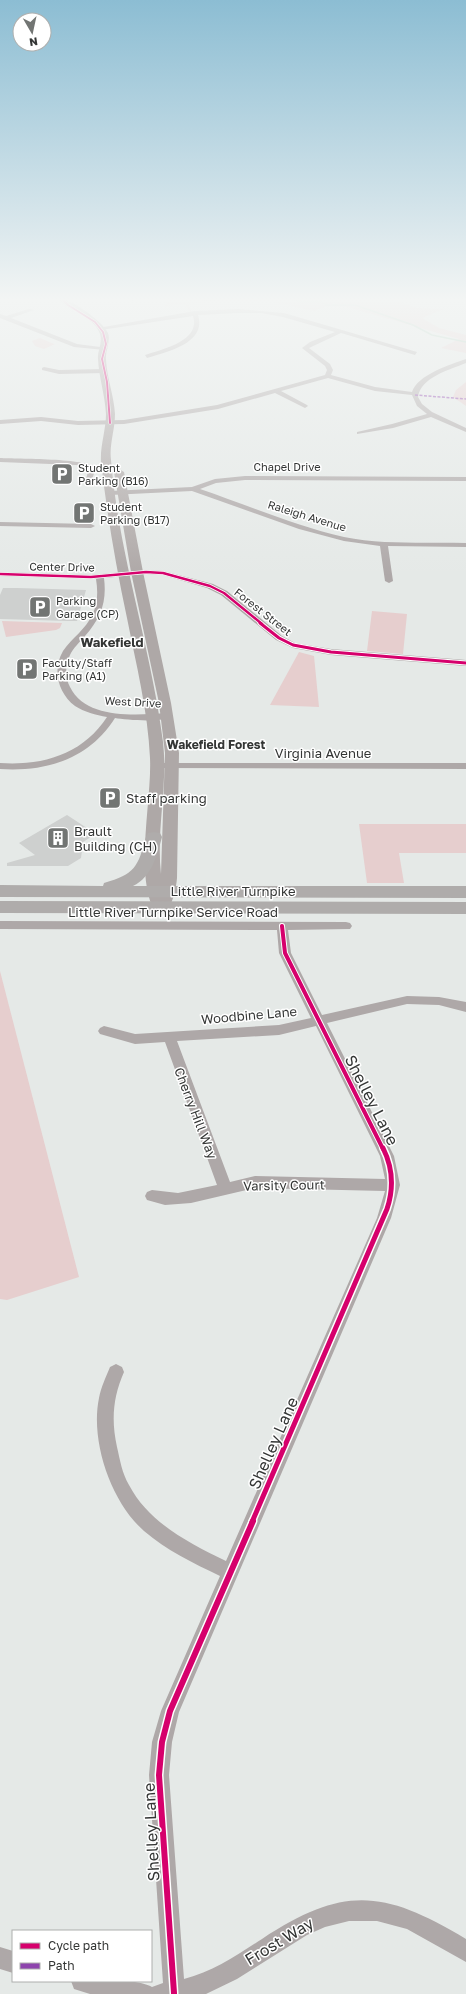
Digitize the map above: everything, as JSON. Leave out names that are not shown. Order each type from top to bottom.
[{"type":"main road","points":[[106,390],[110,423],[105,453],[110,493],[156,745],[152,872],[161,891]]},
{"type":"main road","points":[[110,423],[114,431],[122,492],[167,716],[172,766],[161,891],[161,908]]},
{"type":"main road","points":[[82,891],[117,886],[140,874],[145,868],[154,837]]},
{"type":"main road","name":"Little River Turnpike","points":[[0,891],[466,892]]},
{"type":"main road","name":"Little River Turnpike","points":[[0,907],[466,908]]},
{"type":"street","points":[[0,422],[41,418],[78,423],[110,423],[212,408],[279,390]]},
{"type":"street","points":[[383,390],[415,394]]},
{"type":"street","points":[[417,390],[415,399],[420,406],[465,429]]},
{"type":"street","points":[[276,391],[305,406]]},
{"type":"street","points":[[359,433],[394,426],[434,414]]},
{"type":"street","points":[[0,460],[57,462],[91,466],[93,468],[89,479]]},
{"type":"street","name":"Chapel Drive","points":[[110,493],[193,489],[215,481],[245,478],[466,479]]},
{"type":"street","name":"Raleigh Avenue","points":[[193,489],[328,536],[354,541],[384,544],[466,545]]},
{"type":"street","points":[[0,524],[92,526]]},
{"type":"street","points":[[384,544],[389,581]]},
{"type":"street","name":"Forest Street","points":[[124,574],[137,572],[163,573],[217,589],[227,595],[278,638],[293,646],[331,652],[466,663]]},
{"type":"street","name":"Center Drive","points":[[0,574],[100,576],[124,574]]},
{"type":"street","name":"West Drive","points":[[100,576],[102,591],[101,606],[95,619],[70,647],[65,656],[62,677],[66,692],[76,702],[94,711],[113,715],[151,717],[167,716]]},
{"type":"street","points":[[0,766],[21,767],[67,755],[94,739],[113,715]]},
{"type":"street","name":"Virginia Avenue","points":[[156,766],[466,766]]},
{"type":"street","points":[[160,926],[161,908]]},
{"type":"street","name":"Little River Turnpike Service Road","points":[[0,925],[346,926]]},
{"type":"street","name":"Shelley Lane","points":[[167,1993],[159,1775],[162,1742],[170,1711],[382,1223],[390,1202],[393,1185],[392,1171],[387,1156],[285,953],[282,926]]},
{"type":"street","name":"Woodbine Lane","points":[[104,1031],[123,1037],[135,1038],[279,1030],[407,1000],[439,1001],[466,1007]]},
{"type":"street","name":"Cherry Hill Way","points":[[170,1037],[176,1058],[225,1188]]},
{"type":"street","name":"Varsity Court","points":[[152,1196],[174,1200],[187,1199],[225,1188],[255,1182],[393,1185]]},
{"type":"street","points":[[116,1372],[109,1387],[105,1404],[105,1421],[110,1462],[119,1484],[130,1504],[144,1521],[160,1534],[187,1551],[230,1572]]},
{"type":"street","name":"Frost Way","points":[[167,1993],[203,1984],[227,1972],[307,1922],[333,1913],[357,1909],[381,1911],[407,1918],[466,1951]]},
{"type":"street","points":[[0,1958],[12,1962]]},
{"type":"street","points":[[85,1982],[123,1993],[144,1994]]},
{"type":"shaded area","points":[[456,390],[466,390],[466,406],[453,397]]},
{"type":"shaded area","points":[[372,611],[407,614],[403,654],[367,651]]},
{"type":"shaded area","points":[[2,621],[62,623],[60,628],[56,630],[6,637]]},
{"type":"shaded area","points":[[299,652],[314,656],[319,707],[270,705]]},
{"type":"shaded area","points":[[359,824],[466,824],[466,853],[399,853],[404,883],[367,883]]},
{"type":"shaded area","points":[[0,971],[79,1277],[7,1300],[0,1299]]},
{"type":"building","name":"Parking Garage (CP)","points":[[3,588],[86,590],[77,621],[68,621],[0,619],[0,595]]},
{"type":"building","name":"Brault Building (CH)","points":[[67,815],[96,834],[83,842],[81,858],[68,866],[7,866],[7,863],[35,855],[19,843]]},
{"type":"marked path","points":[[415,395],[466,399]]},
{"type":"cycle path","points":[[108,390],[110,423]]},
{"type":"cycle path","points":[[0,574],[91,577],[146,572],[163,573],[210,586],[224,593],[279,638],[293,645],[331,652],[466,663]]},
{"type":"cycle path","points":[[174,1993],[159,1775],[162,1742],[170,1711],[384,1218],[392,1187],[390,1165],[387,1156],[285,953],[282,926]]},
{"type":"place","name":"Student Parking (B16)","points":[[62,474]]},
{"type":"place","name":"Student Parking (B17)","points":[[84,513]]},
{"type":"place","name":"Parking Garage (CP)","points":[[40,607]]},
{"type":"place","name":"Faculty/Staff Parking (A1)","points":[[27,669]]},
{"type":"place","name":"Staff parking","points":[[110,798]]},
{"type":"place","name":"Brault Building (CH)","points":[[58,838]]},
{"type":"district","name":"Wakefield","points":[[112,642]]},
{"type":"district","name":"Wakefield Forest","points":[[216,745]]}]
